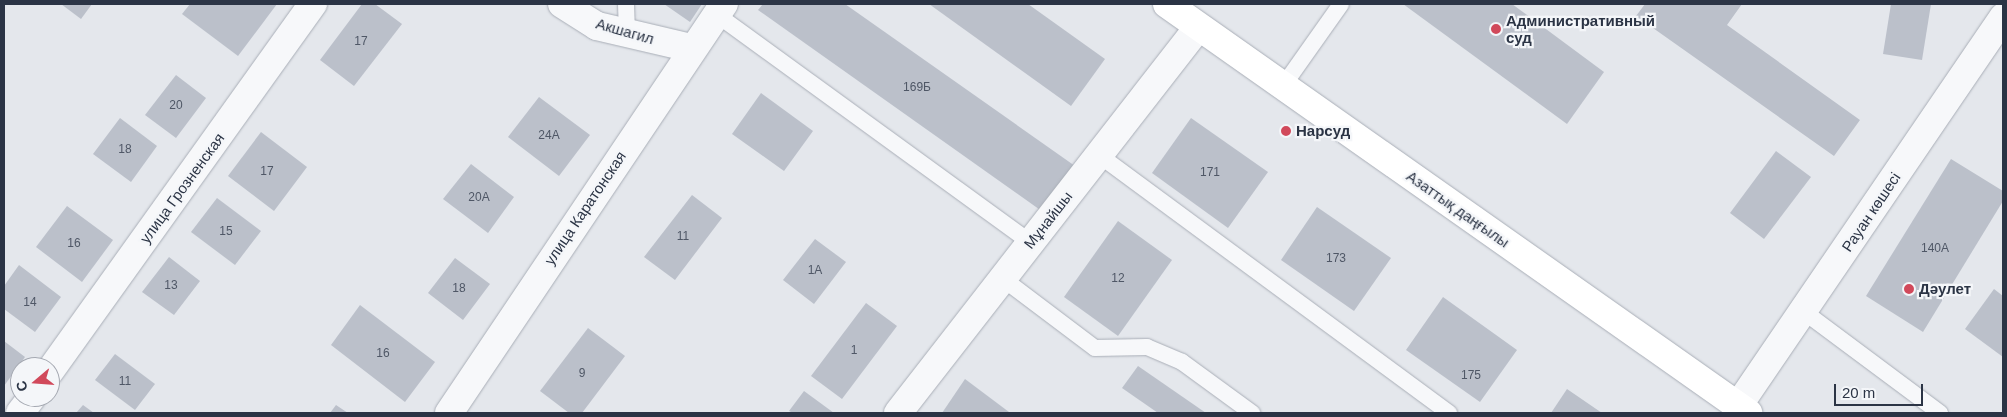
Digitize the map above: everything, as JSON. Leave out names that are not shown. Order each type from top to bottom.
[{"type":"main road","name":"Азаттық даңғылы","points":[[1167,4],[1743,409]]},
{"type":"street","name":"улица Грозненская","points":[[60,357],[313,4]]},
{"type":"street","name":"Акшагил","points":[[562,4],[597,26],[691,48]]},
{"type":"street","name":"улица Каратонская","points":[[449,413],[691,48],[720,9]]},
{"type":"street","name":"Рауан көшесі","points":[[1743,409],[1803,311],[1993,56],[2003,18]]},
{"type":"street","name":"Мұнайшы","points":[[898,413],[1199,27]]},
{"type":"lane","points":[[626,4],[627,33]]},
{"type":"lane","points":[[1283,86],[1341,4]]},
{"type":"lane","points":[[720,9],[1030,242]]},
{"type":"lane","points":[[1099,155],[1449,413]]},
{"type":"lane","points":[[1002,278],[1095,348],[1147,347],[1182,362],[1252,413]]},
{"type":"lane","points":[[1803,311],[1940,413]]},
{"type":"building","points":[[61,4],[92,4],[81,19]]},
{"type":"building","points":[[190,4],[277,4],[238,56],[182,14]]},
{"type":"building","points":[[362,4],[375,4],[402,24],[354,86],[320,60]]},
{"type":"building","points":[[664,4],[702,4],[690,22]]},
{"type":"building","points":[[763,4],[845,4],[1075,166],[1043,212],[758,10]]},
{"type":"building","points":[[929,4],[1028,4],[1105,59],[1071,106]]},
{"type":"building","points":[[1403,4],[1512,4],[1604,72],[1567,124]]},
{"type":"building","points":[[1645,4],[1742,4],[1727,25],[1860,120],[1834,156],[1636,16]]},
{"type":"building","points":[[1891,4],[1931,4],[1922,60],[1883,54]]},
{"type":"building","points":[[176,75],[206,98],[176,138],[145,115]]},
{"type":"building","points":[[761,93],[813,131],[784,171],[732,134]]},
{"type":"building","points":[[539,97],[590,135],[559,176],[508,137]]},
{"type":"building","points":[[120,118],[157,146],[131,182],[93,154]]},
{"type":"building","points":[[1191,118],[1268,172],[1228,228],[1152,173]]},
{"type":"building","points":[[261,132],[307,167],[274,211],[228,176]]},
{"type":"building","points":[[1776,151],[1811,177],[1764,239],[1730,213]]},
{"type":"building","points":[[1951,159],[2003,191],[2003,201],[1923,332],[1866,296]]},
{"type":"building","points":[[471,164],[514,197],[488,233],[443,199]]},
{"type":"building","points":[[692,195],[722,218],[675,280],[644,257]]},
{"type":"building","points":[[217,198],[261,231],[235,265],[191,232]]},
{"type":"building","points":[[67,206],[113,240],[82,282],[36,247]]},
{"type":"building","points":[[1317,207],[1391,258],[1354,311],[1281,260]]},
{"type":"building","points":[[1118,221],[1172,260],[1118,336],[1064,297]]},
{"type":"building","points":[[815,239],[846,262],[814,304],[783,280]]},
{"type":"building","points":[[169,257],[200,281],[174,315],[142,292]]},
{"type":"building","points":[[455,258],[490,284],[463,320],[428,293]]},
{"type":"building","points":[[19,265],[61,297],[35,332],[4,309],[4,286]]},
{"type":"building","points":[[1994,289],[2003,296],[2003,357],[1965,329]]},
{"type":"building","points":[[1443,297],[1517,350],[1480,402],[1406,350]]},
{"type":"building","points":[[866,303],[897,326],[842,399],[811,376]]},
{"type":"building","points":[[360,305],[435,362],[405,402],[331,345]]},
{"type":"building","points":[[588,328],[625,356],[582,413],[569,413],[540,391]]},
{"type":"building","points":[[4,341],[25,357],[10,357],[10,378],[4,386]]},
{"type":"building","points":[[115,354],[155,384],[135,410],[95,380]]},
{"type":"building","points":[[1138,366],[1206,413],[1158,413],[1122,388]]},
{"type":"building","points":[[965,379],[1009,412],[942,413]]},
{"type":"building","points":[[1567,389],[1602,413],[1551,413]]},
{"type":"building","points":[[804,391],[834,413],[793,413],[789,411]]},
{"type":"building","points":[[83,405],[94,413],[76,413]]},
{"type":"building","points":[[336,405],[348,413],[330,413]]},
{"type":"place","name":"Административный суд","points":[[1496,29]]},
{"type":"place","name":"Нарсуд","points":[[1286,131]]},
{"type":"place","name":"Дәулет","points":[[1909,289]]}]
